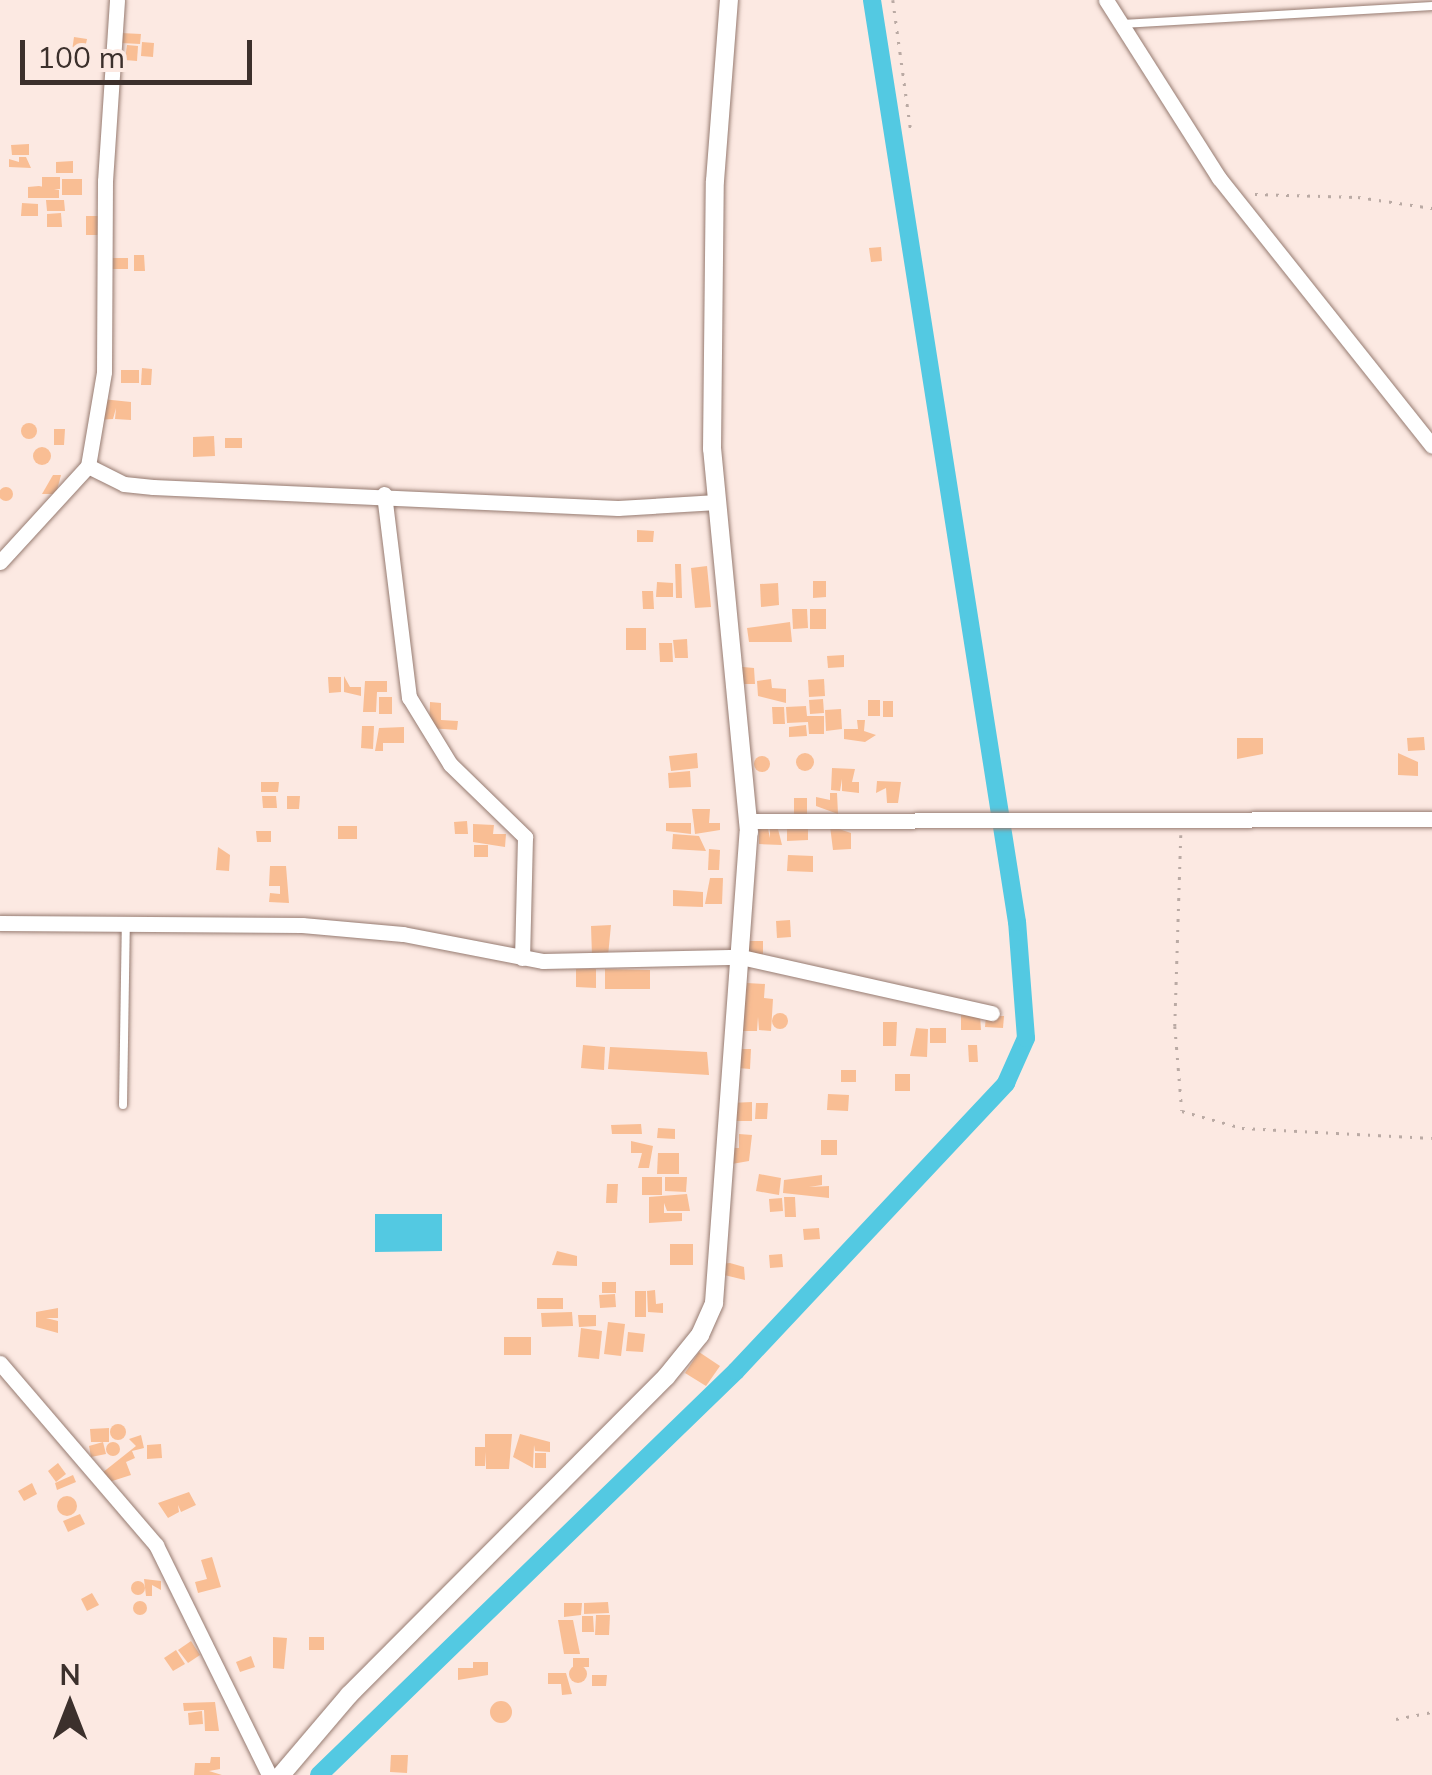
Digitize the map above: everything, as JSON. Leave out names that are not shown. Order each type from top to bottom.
[{"type":"street","points":[[0,562],[88,466],[104,372],[105,181],[117,0]]},
{"type":"street","points":[[281,1775],[348,1695],[666,1377],[706,1326],[715,1296],[748,821],[716,502],[711,362],[715,181],[730,0]]},
{"type":"street","points":[[1106,0],[1232,195],[1432,446]]},
{"type":"street","points":[[88,466],[131,486],[384,494],[618,508],[716,502]]},
{"type":"street","points":[[384,494],[409,697],[450,764],[524,832],[522,958]]},
{"type":"street","points":[[748,821],[1024,816],[1432,819]]},
{"type":"street","points":[[0,924],[126,922],[381,932],[522,958],[741,957],[992,1013]]},
{"type":"street","points":[[0,1363],[156,1545],[269,1775]]},
{"type":"lane","points":[[1122,24],[1432,6]]},
{"type":"lane","points":[[123,1106],[126,922]]},
{"type":"path","points":[[894,0],[910,132]]},
{"type":"path","points":[[1232,195],[1358,197],[1432,208]]},
{"type":"path","points":[[1182,818],[1175,1026],[1182,1111],[1201,1122],[1242,1128],[1432,1138]]},
{"type":"path","points":[[1396,1719],[1432,1712]]},
{"type":"water","points":[[375,1214],[442,1214],[442,1251],[375,1252]]},
{"type":"building","points":[[121,33],[141,34],[140,44],[121,43]]},
{"type":"building","points":[[74,37],[87,39],[84,53],[72,51]]},
{"type":"building","points":[[142,42],[154,43],[153,57],[141,56]]},
{"type":"building","points":[[127,45],[138,46],[137,61],[125,60]]},
{"type":"building","points":[[29,144],[29,155],[12,155],[11,145]]},
{"type":"building","points":[[19,157],[26,157],[31,168],[9,167],[9,159],[19,162]]},
{"type":"building","points":[[73,161],[73,173],[56,173],[56,162]]},
{"type":"building","points":[[42,177],[60,177],[60,189],[42,189]]},
{"type":"building","points":[[62,179],[82,179],[82,195],[62,195]]},
{"type":"building","points":[[28,187],[59,190],[59,198],[28,198]]},
{"type":"building","points":[[46,200],[64,200],[65,211],[47,211]]},
{"type":"building","points":[[22,203],[38,204],[38,216],[21,216]]},
{"type":"building","points":[[61,213],[62,227],[47,227],[47,214]]},
{"type":"building","points":[[86,216],[102,216],[102,235],[86,235]]},
{"type":"building","points":[[881,247],[882,261],[871,262],[869,248]]},
{"type":"building","points":[[134,255],[144,255],[145,271],[134,271]]},
{"type":"building","points":[[111,258],[128,258],[128,269],[111,269]]},
{"type":"building","points":[[142,368],[152,369],[151,385],[141,385]]},
{"type":"building","points":[[121,370],[139,370],[139,383],[121,383]]},
{"type":"building","points":[[102,399],[131,402],[131,420],[115,419],[116,408],[113,419],[97,420]]},
{"type":"building","points":[[29,423],[37,431],[29,439],[21,431]]},
{"type":"building","points":[[54,429],[65,429],[64,445],[54,445]]},
{"type":"building","points":[[214,436],[215,456],[193,457],[193,437]]},
{"type":"building","points":[[225,438],[242,438],[242,448],[225,448]]},
{"type":"building","points":[[42,447],[51,456],[42,465],[33,456]]},
{"type":"building","points":[[53,475],[61,475],[56,494],[42,494]]},
{"type":"building","points":[[6,487],[13,494],[6,501],[-1,494]]},
{"type":"building","points":[[637,530],[654,531],[653,542],[637,542]]},
{"type":"building","points":[[675,564],[681,564],[682,598],[676,598]]},
{"type":"building","points":[[707,566],[711,607],[695,608],[691,568]]},
{"type":"building","points":[[813,581],[826,581],[826,597],[813,598]]},
{"type":"building","points":[[657,582],[673,583],[673,597],[656,597]]},
{"type":"building","points":[[778,583],[779,605],[761,607],[760,584]]},
{"type":"building","points":[[642,591],[653,591],[654,609],[643,609]]},
{"type":"building","points":[[792,609],[807,609],[808,628],[793,629]]},
{"type":"building","points":[[810,609],[826,609],[826,629],[810,629]]},
{"type":"building","points":[[790,622],[792,642],[749,642],[747,628]]},
{"type":"building","points":[[626,628],[646,628],[646,650],[626,650]]},
{"type":"building","points":[[687,639],[688,658],[675,658],[673,640]]},
{"type":"building","points":[[659,643],[672,643],[673,662],[660,662]]},
{"type":"building","points":[[844,655],[844,667],[828,668],[827,656]]},
{"type":"building","points":[[732,666],[754,668],[755,684],[744,684]]},
{"type":"building","points":[[344,676],[350,687],[361,687],[361,696],[344,692]]},
{"type":"building","points":[[328,677],[341,677],[341,692],[329,693]]},
{"type":"building","points":[[771,679],[772,688],[786,689],[786,703],[758,696],[757,681]]},
{"type":"building","points":[[824,679],[825,696],[809,697],[808,680]]},
{"type":"building","points":[[365,681],[387,681],[387,692],[377,692],[376,712],[363,712]]},
{"type":"building","points":[[379,697],[392,697],[392,714],[379,714]]},
{"type":"building","points":[[823,699],[824,713],[810,714],[809,700]]},
{"type":"building","points":[[868,700],[880,700],[880,716],[868,716]]},
{"type":"building","points":[[883,701],[893,701],[893,717],[883,717]]},
{"type":"building","points":[[430,702],[441,703],[441,720],[458,721],[457,730],[429,728]]},
{"type":"building","points":[[806,706],[807,716],[824,716],[824,734],[809,734],[808,722],[787,723],[786,707]]},
{"type":"building","points":[[772,707],[784,707],[785,724],[773,724]]},
{"type":"building","points":[[841,709],[842,729],[826,731],[825,710]]},
{"type":"building","points":[[857,720],[865,720],[864,731],[876,735],[865,742],[844,739],[844,729],[858,729]]},
{"type":"building","points":[[806,725],[807,736],[789,737],[789,727]]},
{"type":"building","points":[[362,726],[374,726],[373,749],[361,748]]},
{"type":"building","points":[[404,727],[404,743],[383,743],[383,751],[375,751],[379,728]]},
{"type":"building","points":[[1424,737],[1425,750],[1408,751],[1407,738]]},
{"type":"building","points":[[1237,738],[1263,738],[1263,754],[1237,759]]},
{"type":"building","points":[[697,753],[698,768],[671,771],[669,756]]},
{"type":"building","points":[[805,753],[814,762],[805,771],[796,762]]},
{"type":"building","points":[[1398,753],[1418,762],[1418,776],[1398,775]]},
{"type":"building","points":[[762,756],[770,764],[762,772],[754,764]]},
{"type":"building","points":[[832,768],[855,769],[852,782],[859,782],[859,793],[842,791],[842,779],[840,791],[831,790]]},
{"type":"building","points":[[690,771],[691,787],[669,788],[668,773]]},
{"type":"building","points":[[877,781],[901,782],[898,803],[887,803],[886,788],[876,793]]},
{"type":"building","points":[[261,782],[279,782],[278,792],[261,792]]},
{"type":"building","points":[[830,793],[837,793],[838,814],[816,806],[816,797],[830,800]]},
{"type":"building","points":[[262,796],[276,796],[277,808],[263,808]]},
{"type":"building","points":[[287,796],[300,796],[299,809],[287,809]]},
{"type":"building","points":[[794,798],[807,798],[807,814],[794,814]]},
{"type":"building","points":[[692,809],[710,809],[709,823],[720,823],[720,830],[695,834]]},
{"type":"building","points":[[467,821],[468,834],[455,834],[454,822]]},
{"type":"building","points":[[666,823],[691,823],[691,834],[666,831]]},
{"type":"building","points":[[473,824],[494,825],[493,834],[506,834],[505,847],[473,842]]},
{"type":"building","points":[[338,826],[357,826],[357,839],[338,839]]},
{"type":"building","points":[[830,826],[851,833],[851,849],[833,850]]},
{"type":"building","points":[[770,828],[778,829],[782,845],[759,844],[759,829],[768,829],[770,838]]},
{"type":"building","points":[[808,828],[808,840],[787,841],[787,829]]},
{"type":"building","points":[[256,831],[271,831],[271,842],[257,842]]},
{"type":"building","points":[[673,834],[699,836],[706,851],[672,849]]},
{"type":"building","points":[[474,845],[488,845],[488,857],[474,857]]},
{"type":"building","points":[[218,847],[230,855],[229,871],[216,870]]},
{"type":"building","points":[[709,849],[720,850],[719,870],[708,870]]},
{"type":"building","points":[[788,855],[813,856],[813,872],[787,871]]},
{"type":"building","points":[[270,866],[286,866],[289,903],[269,902],[270,893],[280,894],[280,886],[269,886]]},
{"type":"building","points":[[710,878],[723,878],[722,904],[705,904]]},
{"type":"building","points":[[673,890],[703,892],[703,907],[673,906]]},
{"type":"building","points":[[790,920],[791,937],[777,938],[776,921]]},
{"type":"building","points":[[611,925],[608,956],[592,956],[591,926]]},
{"type":"building","points":[[748,941],[763,941],[763,954],[749,954]]},
{"type":"building","points":[[576,969],[596,969],[596,988],[576,987]]},
{"type":"building","points":[[605,969],[650,970],[650,989],[605,989]]},
{"type":"building","points":[[747,983],[765,984],[764,998],[773,999],[771,1031],[759,1030],[758,1017],[757,1031],[740,1031]]},
{"type":"building","points":[[780,1013],[788,1021],[780,1029],[772,1021]]},
{"type":"building","points":[[980,1014],[981,1030],[961,1030],[961,1015]]},
{"type":"building","points":[[986,1016],[1004,1016],[1003,1028],[985,1027]]},
{"type":"building","points":[[883,1022],[897,1022],[896,1046],[883,1046]]},
{"type":"building","points":[[916,1028],[928,1029],[927,1057],[910,1056]]},
{"type":"building","points":[[930,1028],[946,1028],[946,1043],[930,1043]]},
{"type":"building","points":[[583,1045],[605,1047],[604,1070],[581,1068]]},
{"type":"building","points":[[968,1045],[977,1045],[978,1062],[969,1062]]},
{"type":"building","points":[[610,1047],[707,1052],[709,1075],[608,1069]]},
{"type":"building","points":[[739,1049],[751,1049],[750,1069],[738,1068]]},
{"type":"building","points":[[841,1070],[856,1070],[856,1082],[841,1082]]},
{"type":"building","points":[[895,1074],[910,1074],[910,1091],[895,1091]]},
{"type":"building","points":[[828,1094],[849,1095],[848,1111],[827,1110]]},
{"type":"building","points":[[752,1102],[752,1121],[730,1121],[730,1103]]},
{"type":"building","points":[[756,1103],[768,1103],[767,1119],[755,1119]]},
{"type":"building","points":[[641,1124],[642,1134],[612,1134],[611,1125]]},
{"type":"building","points":[[658,1128],[675,1129],[675,1139],[657,1138]]},
{"type":"building","points":[[739,1134],[752,1135],[749,1161],[726,1165],[727,1148],[739,1148]]},
{"type":"building","points":[[821,1140],[837,1140],[837,1155],[821,1155]]},
{"type":"building","points":[[631,1141],[653,1146],[649,1168],[638,1168],[642,1153],[631,1153]]},
{"type":"building","points":[[658,1153],[679,1153],[679,1174],[657,1174]]},
{"type":"building","points":[[759,1174],[781,1178],[779,1195],[756,1191]]},
{"type":"building","points":[[822,1175],[822,1185],[809,1187],[829,1186],[829,1198],[783,1193],[784,1180]]},
{"type":"building","points":[[642,1177],[662,1177],[662,1195],[642,1195]]},
{"type":"building","points":[[665,1177],[687,1177],[686,1192],[665,1191]]},
{"type":"building","points":[[607,1184],[618,1184],[617,1203],[606,1203]]},
{"type":"building","points":[[687,1194],[690,1211],[667,1211],[664,1203],[664,1213],[682,1213],[682,1221],[649,1223],[649,1197]]},
{"type":"building","points":[[784,1197],[795,1197],[796,1217],[785,1217]]},
{"type":"building","points":[[782,1198],[783,1211],[770,1212],[769,1199]]},
{"type":"building","points":[[819,1228],[820,1239],[804,1240],[803,1229]]},
{"type":"building","points":[[670,1244],[693,1244],[693,1265],[670,1265]]},
{"type":"building","points":[[557,1251],[577,1256],[577,1266],[552,1265]]},
{"type":"building","points":[[782,1254],[783,1267],[770,1268],[769,1255]]},
{"type":"building","points":[[720,1264],[744,1267],[745,1280],[720,1274]]},
{"type":"building","points":[[602,1282],[616,1282],[616,1293],[602,1293]]},
{"type":"building","points":[[655,1290],[656,1304],[663,1303],[663,1313],[648,1312],[647,1291]]},
{"type":"building","points":[[635,1291],[646,1291],[646,1317],[635,1317]]},
{"type":"building","points":[[615,1294],[616,1307],[600,1308],[599,1295]]},
{"type":"building","points":[[537,1298],[563,1298],[563,1309],[537,1309]]},
{"type":"building","points":[[58,1308],[58,1318],[46,1318],[58,1321],[58,1333],[36,1327],[36,1312]]},
{"type":"building","points":[[572,1312],[573,1326],[542,1327],[541,1313]]},
{"type":"building","points":[[578,1315],[596,1315],[596,1326],[579,1327]]},
{"type":"building","points":[[608,1322],[625,1324],[621,1356],[604,1354]]},
{"type":"building","points":[[581,1328],[602,1331],[599,1359],[578,1357]]},
{"type":"building","points":[[628,1332],[645,1334],[643,1352],[626,1351]]},
{"type":"building","points":[[504,1337],[531,1337],[531,1355],[504,1355]]},
{"type":"building","points":[[699,1352],[720,1366],[706,1386],[685,1373]]},
{"type":"building","points":[[118,1424],[126,1432],[118,1440],[110,1432]]},
{"type":"building","points":[[109,1428],[109,1442],[91,1442],[90,1429]]},
{"type":"building","points":[[485,1434],[512,1434],[509,1469],[486,1469],[486,1452],[485,1466],[475,1466],[475,1447],[485,1447]]},
{"type":"building","points":[[520,1434],[550,1442],[550,1452],[535,1451],[534,1445],[533,1468],[513,1457]]},
{"type":"building","points":[[141,1435],[144,1448],[132,1451],[135,1458],[126,1462],[131,1475],[106,1483],[102,1473],[136,1446],[129,1439]]},
{"type":"building","points":[[103,1442],[106,1454],[91,1457],[89,1446]]},
{"type":"building","points":[[113,1442],[120,1449],[113,1456],[106,1449]]},
{"type":"building","points":[[161,1444],[162,1458],[147,1459],[147,1445]]},
{"type":"building","points":[[535,1453],[546,1453],[546,1468],[535,1468]]},
{"type":"building","points":[[58,1463],[66,1474],[56,1482],[48,1471]]},
{"type":"building","points":[[73,1475],[76,1482],[57,1490],[55,1483]]},
{"type":"building","points":[[32,1483],[37,1494],[24,1501],[18,1491]]},
{"type":"building","points":[[189,1492],[196,1505],[181,1512],[178,1505],[179,1512],[168,1518],[158,1503]]},
{"type":"building","points":[[67,1496],[77,1506],[67,1516],[57,1506]]},
{"type":"building","points":[[80,1514],[85,1524],[68,1532],[63,1521]]},
{"type":"building","points":[[212,1557],[221,1587],[198,1593],[195,1582],[207,1579],[201,1560]]},
{"type":"building","points":[[144,1579],[161,1581],[161,1590],[152,1585],[152,1596],[146,1596]]},
{"type":"building","points":[[138,1581],[145,1588],[138,1595],[131,1588]]},
{"type":"building","points":[[92,1593],[99,1605],[87,1611],[81,1599]]},
{"type":"building","points":[[140,1601],[147,1608],[140,1615],[133,1608]]},
{"type":"building","points":[[608,1602],[609,1613],[584,1614],[584,1603]]},
{"type":"building","points":[[564,1603],[582,1603],[581,1615],[564,1617]]},
{"type":"building","points":[[596,1615],[610,1615],[609,1635],[595,1635]]},
{"type":"building","points":[[582,1616],[593,1616],[594,1632],[582,1632]]},
{"type":"building","points":[[558,1620],[573,1620],[580,1654],[564,1654]]},
{"type":"building","points":[[273,1637],[287,1638],[284,1669],[273,1668]]},
{"type":"building","points":[[309,1637],[324,1637],[324,1650],[309,1650]]},
{"type":"building","points":[[191,1641],[200,1655],[188,1663],[178,1650]]},
{"type":"building","points":[[176,1650],[185,1664],[173,1671],[164,1658]]},
{"type":"building","points":[[251,1656],[255,1667],[240,1672],[236,1662]]},
{"type":"building","points":[[573,1658],[589,1658],[589,1667],[573,1667]]},
{"type":"building","points":[[473,1662],[488,1662],[488,1675],[458,1680],[458,1668],[473,1668]]},
{"type":"building","points":[[578,1665],[587,1674],[578,1683],[569,1674]]},
{"type":"building","points":[[548,1673],[566,1673],[572,1694],[562,1695],[561,1684],[548,1684]]},
{"type":"building","points":[[592,1675],[607,1675],[606,1686],[592,1686]]},
{"type":"building","points":[[501,1701],[509,1704],[509,1720],[501,1723],[493,1720],[490,1712],[493,1704]]},
{"type":"building","points":[[215,1702],[219,1731],[205,1731],[204,1710],[184,1711],[183,1703]]},
{"type":"building","points":[[202,1711],[203,1724],[189,1725],[188,1713]]},
{"type":"building","points":[[391,1755],[408,1755],[407,1773],[390,1772]]},
{"type":"building","points":[[211,1757],[220,1757],[220,1769],[209,1771],[222,1775],[194,1775],[195,1763],[210,1763]]},
{"type":"waterway","points":[[319,1775],[736,1371],[1006,1083],[1026,1038],[1017,922],[872,0]]}]
